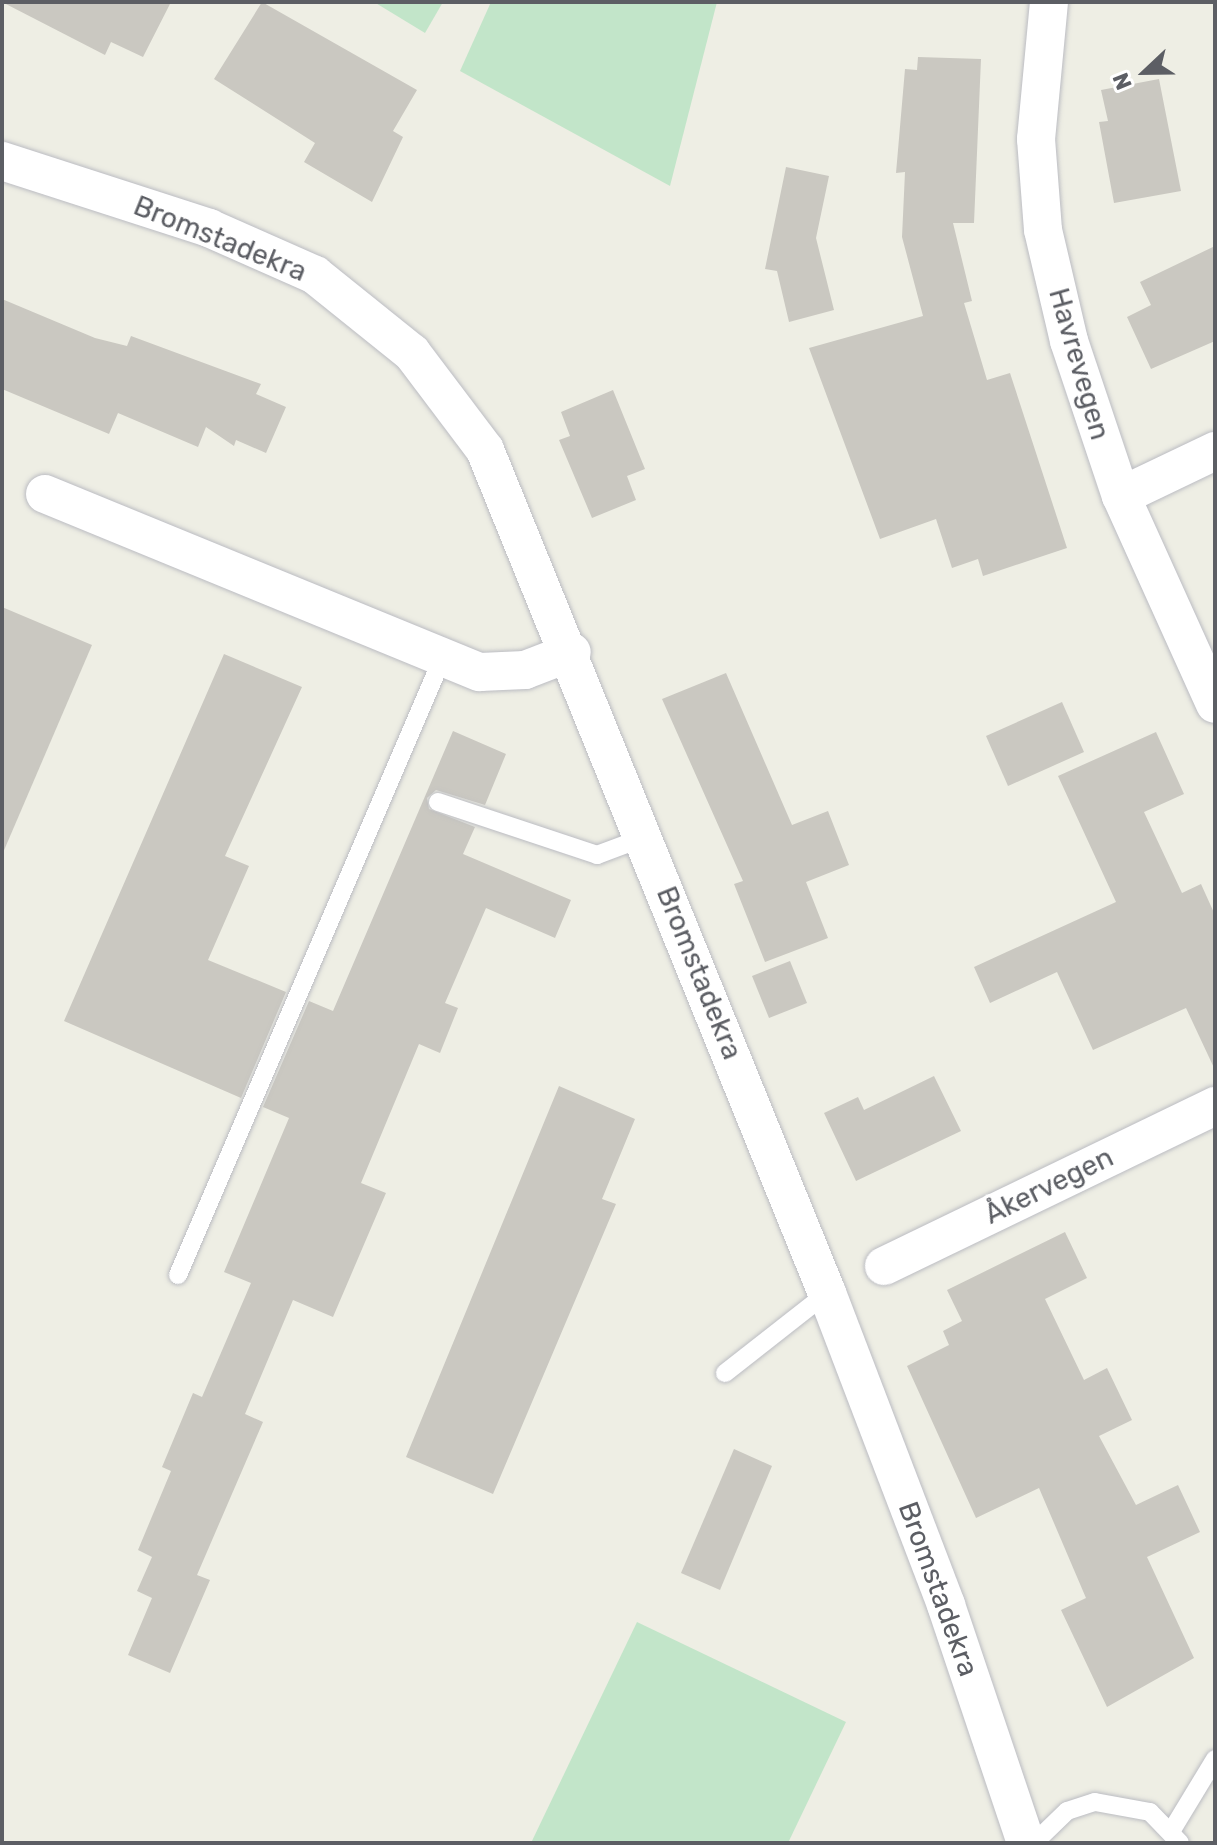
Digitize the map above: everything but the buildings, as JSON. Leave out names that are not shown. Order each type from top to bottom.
[{"type":"street","name":"Havrevegen","points":[[1049,2],[1036,139],[1043,230],[1069,341],[1121,496],[1215,704]]},
{"type":"street","name":"Bromstadekra","points":[[2,161],[267,251],[363,308],[452,398],[485,450],[572,652],[827,1293],[946,1605],[1026,1843]]},
{"type":"street","points":[[1121,496],[1215,451]]},
{"type":"street","points":[[45,494],[442,659],[504,674],[572,652]]},
{"type":"street","name":"Åkervegen","points":[[884,1266],[1215,1106]]},
{"type":"lane","points":[[178,1275],[442,659]]},
{"type":"lane","points":[[438,802],[597,855],[645,837]]},
{"type":"lane","points":[[725,1373],[827,1293]]},
{"type":"lane","points":[[1034,1843],[1067,1811],[1095,1802],[1150,1812],[1176,1837],[1215,1759]]},
{"type":"green space","points":[[374,2],[443,2],[425,33]]},
{"type":"green space","points":[[491,2],[717,2],[670,186],[460,71]]},
{"type":"green space","points":[[637,1622],[846,1722],[788,1843],[531,1843]]}]
